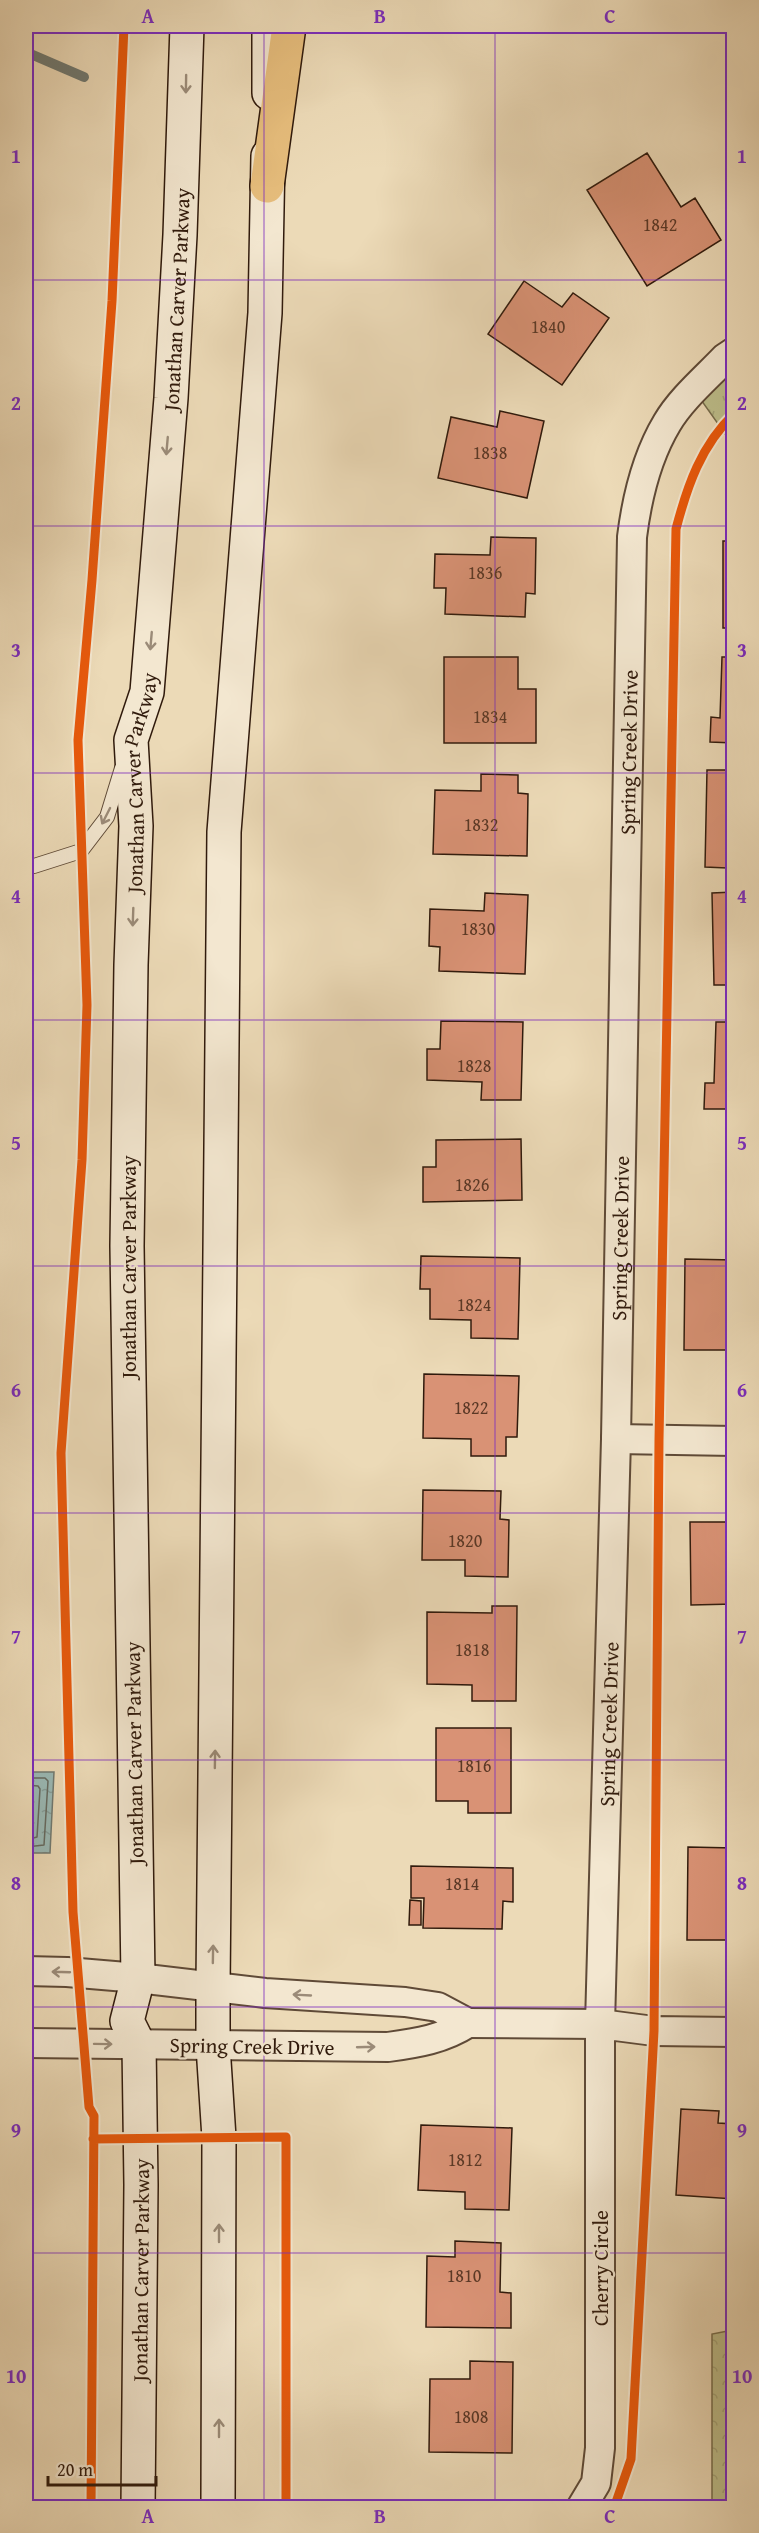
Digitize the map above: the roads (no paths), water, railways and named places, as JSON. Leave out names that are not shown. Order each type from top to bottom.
[{"type":"highway","points":[[267,186],[289,26]]},
{"type":"main road","name":"Jonathan Carver Parkway","points":[[138,2508],[141,2185],[139,2045],[127,2021],[138,1978],[127,1246],[130,965],[136,826],[131,740],[147,692],[171,398],[180,236],[187,26]]},
{"type":"main road","points":[[218,2508],[219,2138],[213,2046],[213,1987],[224,832],[266,314],[269,26]]},
{"type":"street","name":"Spring Creek Drive","points":[[26,1971],[138,1978],[265,1993],[405,2002],[438,2007],[468,2023],[600,2024],[616,1439],[632,537],[637,496],[650,459],[667,422],[725,358],[734,352]]},
{"type":"street","points":[[616,1439],[734,1441]]},
{"type":"street","name":"Spring Creek Drive","points":[[26,2043],[388,2047],[423,2042],[452,2033],[468,2023]]},
{"type":"street","points":[[600,2024],[654,2031],[734,2032]]},
{"type":"street","name":"Cherry Circle","points":[[581,2508],[596,2483],[600,2448],[600,2024]]},
{"type":"lane","points":[[26,866],[34,866],[81,851],[107,817],[131,740]]},
{"type":"water","points":[[26,1772],[54,1772],[50,1853],[26,1853]]},
{"type":"waterway","points":[[26,52],[84,77]]}]
